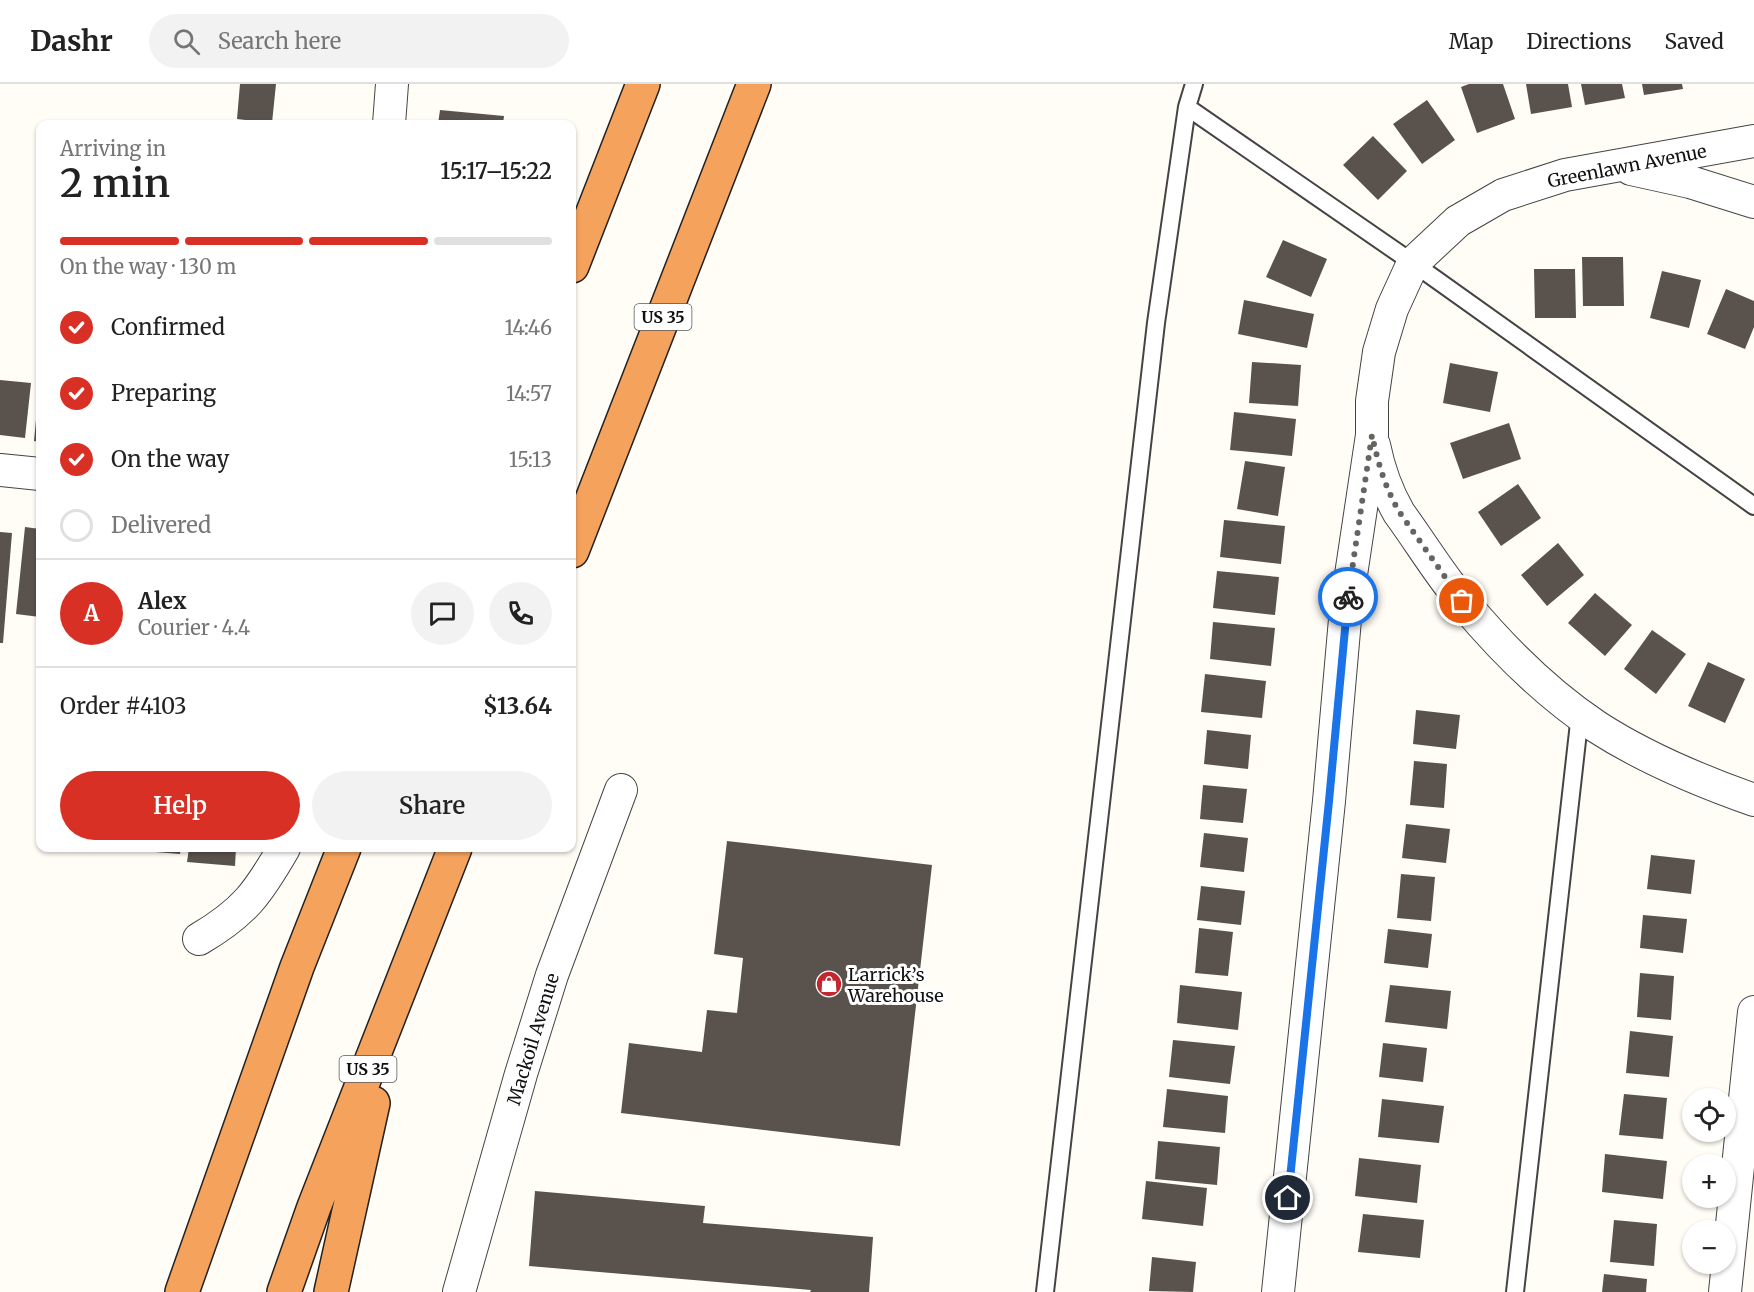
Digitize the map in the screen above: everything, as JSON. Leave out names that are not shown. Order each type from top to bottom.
[{"type":"highway","points":[[576,256],[643,84]]},
{"type":"highway","name":"US 35","points":[[576,541],[754,84]]},
{"type":"highway","points":[[182,1292],[297,967],[342,852]]},
{"type":"highway","name":"US 35","points":[[284,1292],[314,1207],[453,852]]},
{"type":"highway","points":[[331,1292],[395,1001]]},
{"type":"highway","points":[[164,1292],[261,1071]]},
{"type":"street","points":[[388,120],[392,84]]},
{"type":"street","name":"Greenlawn Avenue","points":[[1278,1292],[1329,801],[1346,608],[1372,435],[1372,401],[1379,352],[1392,309],[1413,263],[1458,221],[1503,195],[1565,176],[1754,141]]},
{"type":"street","points":[[1619,166],[1690,182],[1754,202]]},
{"type":"street","points":[[1372,435],[1379,467],[1391,498],[1400,513],[1462,601],[1503,648],[1549,690],[1597,727],[1656,760],[1717,787],[1754,800]]},
{"type":"street","points":[[0,470],[36,474]]},
{"type":"street","name":"Mackoil Avenue","points":[[459,1292],[521,1074],[549,986],[621,790]]},
{"type":"street","points":[[199,939],[225,924],[254,897],[282,852]]},
{"type":"street","points":[[1725,1292],[1754,1012]]},
{"type":"lane","points":[[1045,1292],[1156,323],[1187,107],[1194,84]]},
{"type":"lane","points":[[1187,107],[1413,263],[1754,506]]},
{"type":"lane","points":[[1515,1292],[1580,714]]},
{"type":"building","points":[[240,84],[276,84],[272,120],[237,119]]},
{"type":"building","points":[[1469,84],[1503,84],[1515,119],[1477,133],[1461,87]]},
{"type":"building","points":[[1526,84],[1568,84],[1572,107],[1531,114]]},
{"type":"building","points":[[1581,84],[1622,84],[1625,98],[1585,105]]},
{"type":"building","points":[[1642,84],[1682,84],[1683,89],[1644,95]]},
{"type":"building","points":[[1427,100],[1455,140],[1422,164],[1393,124]]},
{"type":"building","points":[[440,110],[504,116],[504,120],[439,120]]},
{"type":"building","points":[[1373,136],[1407,171],[1378,200],[1343,165]]},
{"type":"building","points":[[1283,240],[1327,259],[1311,297],[1266,277]]},
{"type":"building","points":[[1582,257],[1623,257],[1624,306],[1583,306]]},
{"type":"building","points":[[1534,269],[1575,269],[1576,318],[1535,318]]},
{"type":"building","points":[[1662,271],[1701,280],[1689,328],[1650,318]]},
{"type":"building","points":[[1726,289],[1754,301],[1754,327],[1745,349],[1707,334]]},
{"type":"building","points":[[1244,300],[1314,314],[1307,348],[1238,334]]},
{"type":"building","points":[[1252,362],[1301,365],[1298,406],[1249,403]]},
{"type":"building","points":[[1450,363],[1498,372],[1490,412],[1443,403]]},
{"type":"building","points":[[0,380],[31,383],[25,438],[0,435]]},
{"type":"building","points":[[1234,412],[1296,419],[1292,456],[1230,450]]},
{"type":"building","points":[[1509,423],[1521,459],[1463,479],[1450,443]]},
{"type":"building","points":[[1245,461],[1285,467],[1278,516],[1237,509]]},
{"type":"building","points":[[1518,484],[1541,518],[1501,546],[1478,512]]},
{"type":"building","points":[[1224,520],[1285,526],[1281,564],[1220,557]]},
{"type":"building","points":[[25,527],[36,528],[36,616],[16,614]]},
{"type":"building","points":[[0,532],[12,533],[3,643],[0,643]]},
{"type":"building","points":[[1558,543],[1584,575],[1547,606],[1521,575]]},
{"type":"building","points":[[1217,571],[1279,577],[1275,615],[1213,608]]},
{"type":"building","points":[[1595,593],[1632,625],[1605,656],[1568,623]]},
{"type":"building","points":[[1213,622],[1275,628],[1271,666],[1210,659]]},
{"type":"building","points":[[1652,630],[1686,654],[1656,694],[1624,669]]},
{"type":"building","points":[[1708,662],[1745,679],[1725,723],[1688,706]]},
{"type":"building","points":[[1205,674],[1266,681],[1262,718],[1201,712]]},
{"type":"building","points":[[1416,710],[1460,715],[1456,749],[1413,744]]},
{"type":"building","points":[[1207,730],[1251,735],[1248,769],[1204,764]]},
{"type":"building","points":[[1414,761],[1447,764],[1444,808],[1410,805]]},
{"type":"building","points":[[1203,785],[1247,789],[1243,823],[1200,819]]},
{"type":"building","points":[[1406,824],[1450,829],[1446,863],[1402,858]]},
{"type":"building","points":[[1204,833],[1248,838],[1244,872],[1200,867]]},
{"type":"building","name":"Larrick’s Warehouse","points":[[727,841],[932,865],[900,1146],[621,1113],[629,1043],[702,1052],[707,1010],[737,1013],[743,958],[714,954]]},
{"type":"building","points":[[155,852],[180,852],[180,854]]},
{"type":"building","points":[[188,852],[236,852],[235,866],[187,862]]},
{"type":"building","points":[[1651,855],[1695,860],[1691,894],[1647,889]]},
{"type":"building","points":[[1401,874],[1435,877],[1431,921],[1397,918]]},
{"type":"building","points":[[1201,886],[1245,891],[1241,925],[1197,920]]},
{"type":"building","points":[[1643,915],[1687,919],[1683,953],[1640,948]]},
{"type":"building","points":[[1199,928],[1233,932],[1228,976],[1195,973]]},
{"type":"building","points":[[1388,929],[1432,934],[1428,968],[1384,963]]},
{"type":"building","points":[[1640,973],[1674,976],[1671,1020],[1637,1017]]},
{"type":"building","points":[[1180,985],[1242,992],[1238,1030],[1177,1023]]},
{"type":"building","points":[[1390,985],[1451,991],[1447,1029],[1385,1022]]},
{"type":"building","points":[[1630,1031],[1673,1036],[1669,1077],[1626,1073]]},
{"type":"building","points":[[1173,1040],[1235,1046],[1230,1084],[1169,1077]]},
{"type":"building","points":[[1383,1043],[1427,1048],[1423,1082],[1379,1077]]},
{"type":"building","points":[[1167,1089],[1228,1096],[1225,1133],[1163,1127]]},
{"type":"building","points":[[1624,1094],[1667,1098],[1663,1139],[1619,1135]]},
{"type":"building","points":[[1382,1099],[1444,1106],[1439,1143],[1378,1137]]},
{"type":"building","points":[[1158,1141],[1220,1147],[1217,1185],[1155,1179]]},
{"type":"building","points":[[1605,1154],[1667,1161],[1663,1199],[1602,1192]]},
{"type":"building","points":[[1359,1158],[1421,1165],[1417,1203],[1355,1196]]},
{"type":"building","points":[[1146,1181],[1207,1188],[1203,1226],[1142,1219]]},
{"type":"building","points":[[535,1191],[705,1206],[703,1223],[873,1237],[869,1292],[810,1292],[811,1290],[529,1266]]},
{"type":"building","points":[[1363,1214],[1424,1220],[1420,1258],[1358,1252]]},
{"type":"building","points":[[1614,1220],[1657,1224],[1654,1266],[1610,1262]]},
{"type":"building","points":[[1152,1257],[1196,1262],[1193,1292],[1149,1291]]},
{"type":"building","points":[[1604,1274],[1647,1279],[1646,1292],[1602,1292]]},
{"type":"way so far","points":[[1348,597],[1372,435],[1379,467],[1391,498],[1462,601]]},
{"type":"place","name":"Larrick’s Warehouse","points":[[829,984]]},
{"type":"route","points":[[1288,1198],[1348,597]]}]
